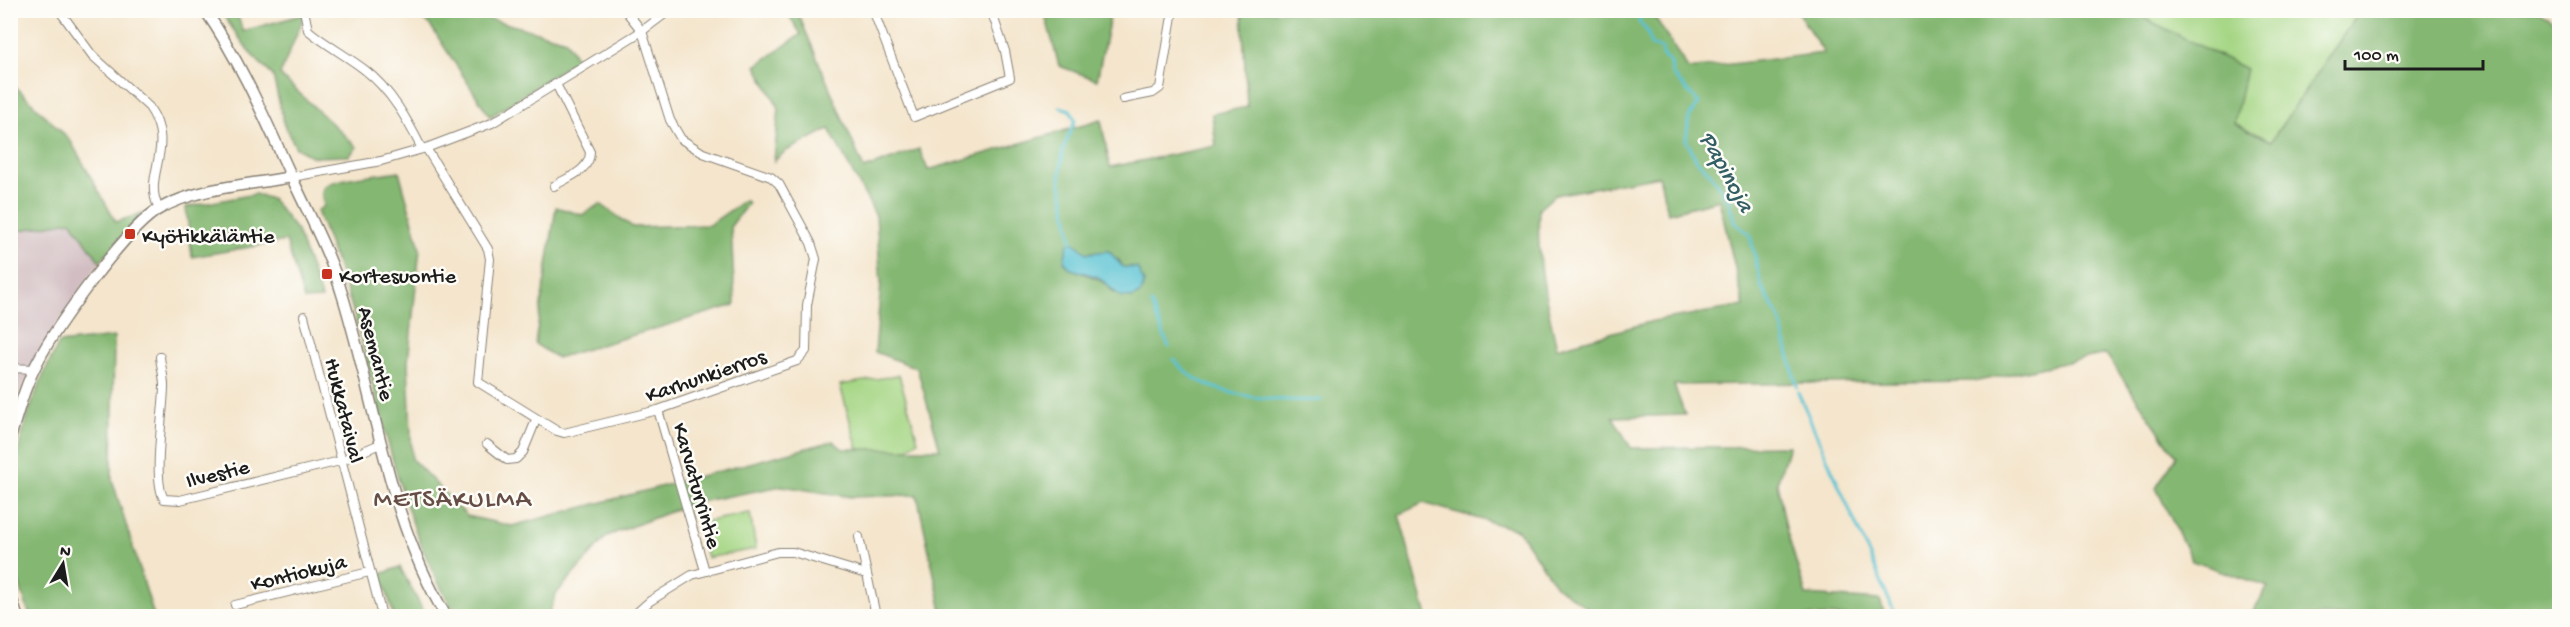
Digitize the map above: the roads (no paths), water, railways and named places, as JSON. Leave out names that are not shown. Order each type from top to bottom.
[{"type":"main road","name":"Asemantie","points":[[205,10],[228,43],[253,90],[291,177],[315,223],[343,297],[380,444],[412,550],[425,582],[446,616]]},
{"type":"main road","points":[[10,438],[34,369],[50,340],[127,237],[159,209],[187,196],[291,177]]},
{"type":"main road","points":[[10,593],[18,616]]},
{"type":"street","points":[[59,10],[92,55],[149,107],[155,116],[162,138],[153,196],[159,209]]},
{"type":"street","points":[[625,10],[642,32]]},
{"type":"street","points":[[291,177],[381,161],[424,149],[492,123],[642,32],[670,10]]},
{"type":"street","points":[[873,10],[914,117],[1010,78],[1005,51],[991,10]]},
{"type":"street","points":[[1123,99],[1154,93],[1160,88],[1173,10]]},
{"type":"street","points":[[305,12],[304,22],[308,30],[367,72],[391,97],[424,149]]},
{"type":"street","name":"Karhunkierros","points":[[424,149],[488,249],[490,259],[478,382],[536,420],[564,433],[658,410],[760,375],[802,357],[806,351],[807,304],[816,259],[811,243],[784,194],[771,177],[703,153],[681,139],[670,120],[642,32]]},
{"type":"street","points":[[554,186],[586,167],[590,159],[590,152],[556,84]]},
{"type":"street","name":"Hukkataival","points":[[304,316],[382,616]]},
{"type":"street","name":"Ilvestie","points":[[160,357],[164,386],[160,417],[160,482],[164,499],[180,500],[340,461],[380,444]]},
{"type":"street","points":[[10,369],[34,369]]},
{"type":"street","name":"Karvaturrintie","points":[[658,410],[705,571]]},
{"type":"street","points":[[486,444],[507,460],[516,459],[523,452],[536,420]]},
{"type":"street","points":[[859,537],[876,616]]},
{"type":"street","points":[[633,616],[650,601],[672,587],[705,571],[778,552],[793,552],[866,574]]},
{"type":"street","name":"Kontiokuja","points":[[235,605],[369,572]]},
{"type":"water","points":[[1068,243],[1074,243],[1087,253],[1109,251],[1123,267],[1137,268],[1144,282],[1141,293],[1132,298],[1121,297],[1098,277],[1071,269],[1064,261]]},
{"type":"waterway","name":"Papinoja","points":[[1621,10],[1620,14],[1640,12],[1639,22],[1648,32],[1651,45],[1662,48],[1663,56],[1671,63],[1672,74],[1699,103],[1689,117],[1686,140],[1697,161],[1710,173],[1729,202],[1735,223],[1750,235],[1762,288],[1780,319],[1797,387]]},
{"type":"waterway","points":[[1060,107],[1070,110],[1075,120],[1063,150],[1060,178],[1072,242]]},
{"type":"waterway","points":[[1151,304],[1169,347]]},
{"type":"waterway","points":[[1173,359],[1194,378],[1226,391],[1258,398],[1321,400]]},
{"type":"waterway","name":"Papinoja","points":[[1798,392],[1896,616]]},
{"type":"place","name":"Kyötikkäläntie","points":[[130,234]]},
{"type":"place","name":"Kortesuontie","points":[[327,274]]},
{"type":"district","name":"METSÄKULMA","points":[[453,497]]}]
